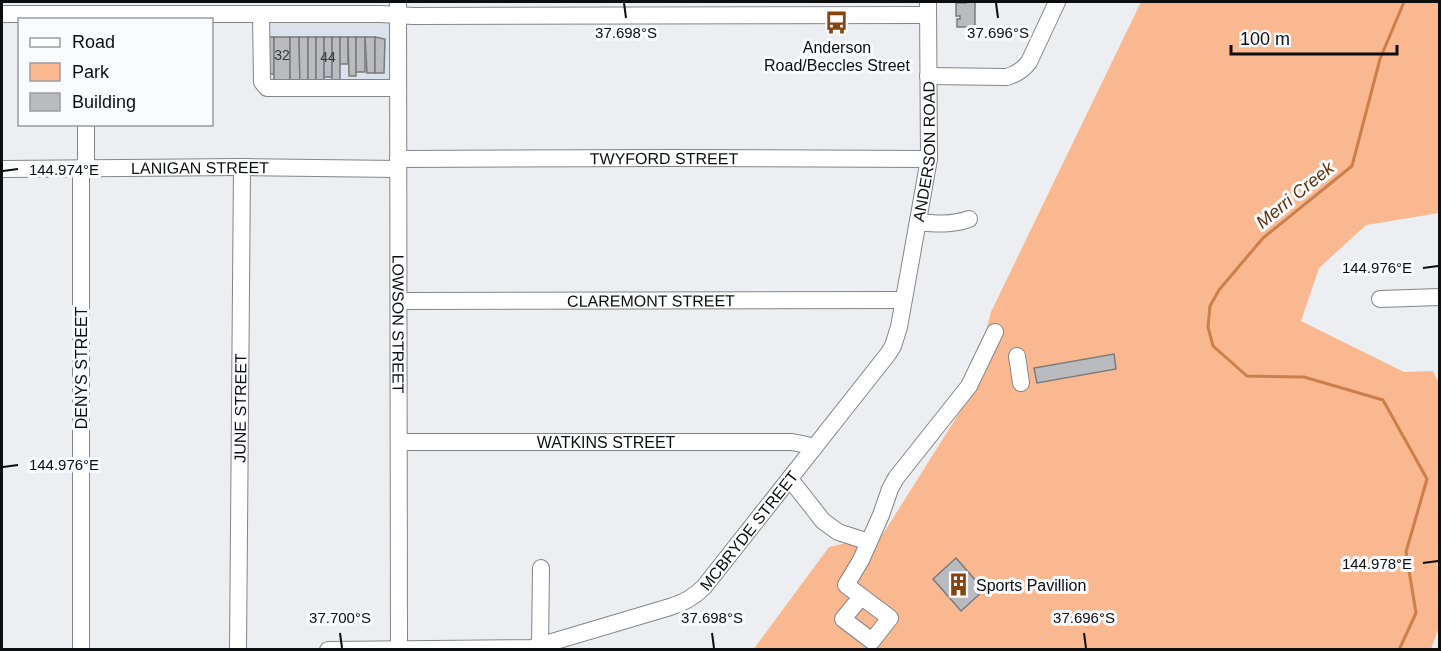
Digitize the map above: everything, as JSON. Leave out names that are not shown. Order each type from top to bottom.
[{"type":"street","points":[[928,76],[1007,77],[1018,73],[1029,62],[1057,2]]},
{"type":"street","points":[[2,14],[398,8],[928,8]]},
{"type":"street","name":"LOWSON STREET","points":[[398,8],[399,649]]},
{"type":"street","name":"ANDERSON ROAD","points":[[903,300],[929,159],[928,8]]},
{"type":"street","points":[[251,10],[262,82],[267,88],[398,88]]},
{"type":"street","name":"DENYS STREET","points":[[81,650],[81,170],[86,162],[86,126]]},
{"type":"street","name":"TWYFORD STREET","points":[[398,164],[670,158],[929,159]]},
{"type":"street","name":"LANIGAN STREET","points":[[2,169],[81,170],[398,164]]},
{"type":"street","name":"JUNE STREET","points":[[238,650],[242,167]]},
{"type":"street","points":[[918,222],[939,224],[969,219]]},
{"type":"street","points":[[1380,299],[1440,297]]},
{"type":"street","name":"CLAREMONT STREET","points":[[399,301],[903,300]]},
{"type":"street","name":"MCBRYDE STREET","points":[[328,650],[525,649],[670,607],[695,596],[729,557],[888,354],[895,340],[903,300]]},
{"type":"street","points":[[861,597],[846,585],[861,560],[890,489],[896,478],[969,386],[995,332]]},
{"type":"street","points":[[1017,356],[1021,383]]},
{"type":"street","name":"WATKINS STREET","points":[[399,442],[792,442],[807,445],[813,449]]},
{"type":"street","points":[[789,479],[823,521],[838,532],[869,542]]},
{"type":"street","points":[[540,646],[541,568]]},
{"type":"shaded area","points":[[259,20],[388,22],[390,24],[393,90],[259,91]]},
{"type":"green space","points":[[1141,2],[1439,2],[1439,213],[1366,225],[1319,268],[1301,321],[1404,372],[1433,371],[1439,383],[1440,621],[1431,649],[753,650],[829,547],[883,534],[968,399],[991,312]]},
{"type":"building","points":[[975,2],[975,27],[957,27],[957,19],[960,19],[960,16],[956,16],[956,3]]},
{"type":"building","points":[[264,37],[274,37],[274,74],[265,74]]},
{"type":"building","points":[[274,37],[290,37],[290,86],[274,86]]},
{"type":"building","points":[[290,37],[299,37],[300,86],[290,86]]},
{"type":"building","points":[[299,37],[308,37],[308,86],[300,86]]},
{"type":"building","points":[[308,37],[316,37],[316,85],[308,86]]},
{"type":"building","points":[[316,37],[324,37],[324,86],[316,85]]},
{"type":"building","points":[[324,37],[332,37],[332,77],[324,77]]},
{"type":"building","points":[[332,37],[340,37],[340,82],[332,82]]},
{"type":"building","points":[[340,37],[348,37],[348,64],[340,64]]},
{"type":"building","points":[[348,37],[356,37],[356,76],[349,76]]},
{"type":"building","points":[[356,37],[365,37],[365,72],[356,72]]},
{"type":"building","points":[[365,37],[375,37],[375,73],[367,73]]},
{"type":"building","points":[[375,37],[385,39],[384,73],[375,73]]},
{"type":"building","points":[[1114,354],[1116,369],[1037,383],[1034,368]]},
{"type":"building","name":"Sports Pavillion","points":[[956,558],[984,590],[961,611],[933,579]]},
{"type":"waterway","name":"Merri Creek","points":[[1399,650],[1416,613],[1406,552],[1427,479],[1383,400],[1304,377],[1247,376],[1213,346],[1208,327],[1210,306],[1219,290],[1263,238],[1352,166],[1380,59],[1404,2]]},
{"type":"place","name":"Anderson Road/Beccles Street","points":[[837,22]]},
{"type":"place","name":"Sports Pavillion","points":[[958,585]]}]
